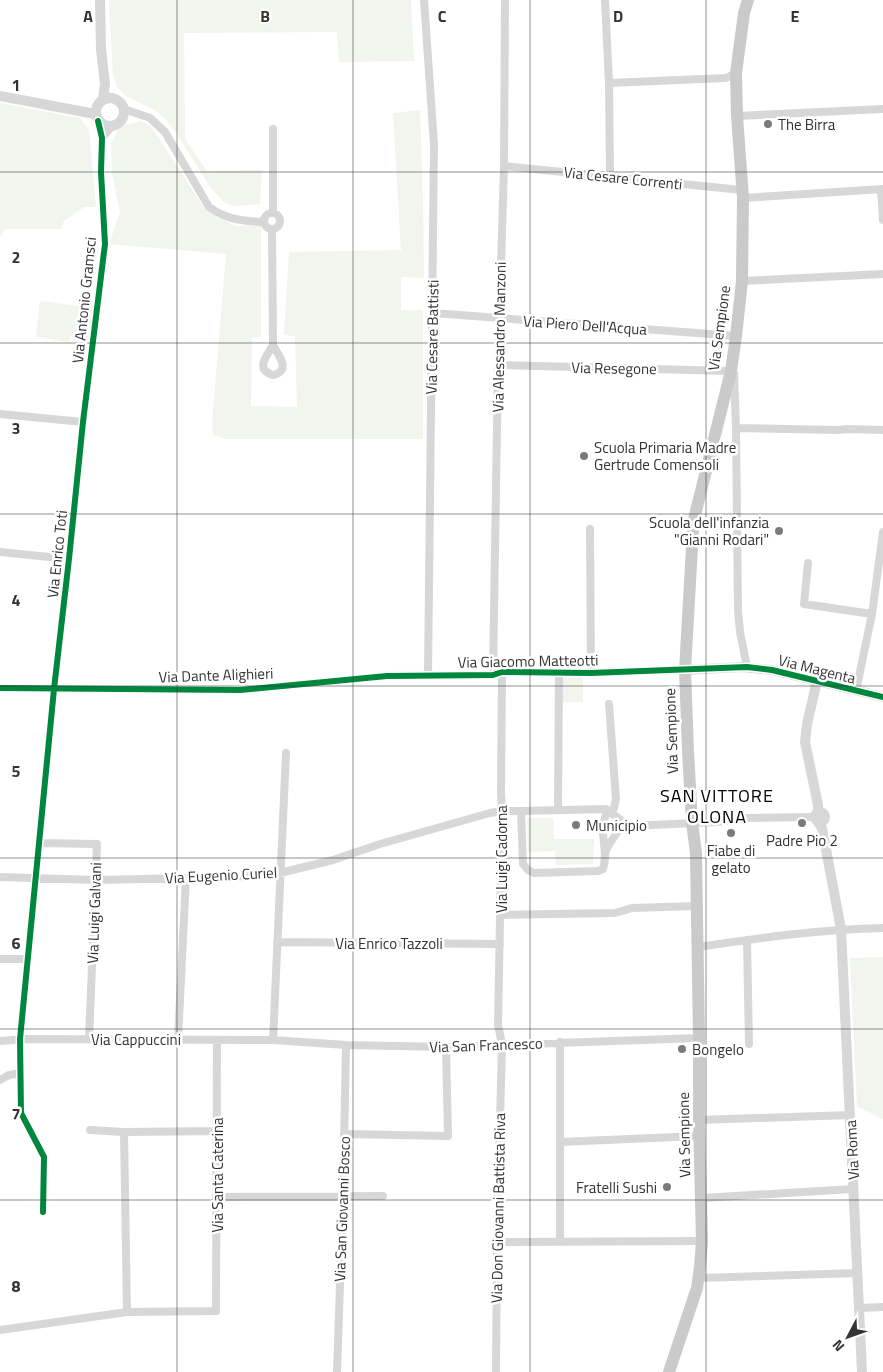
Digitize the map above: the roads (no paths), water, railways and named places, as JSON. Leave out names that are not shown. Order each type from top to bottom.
[{"type":"main road","name":"Via Sempione","points":[[669,1372],[699,1278],[702,1240],[696,854],[692,823],[688,751],[686,670],[694,523],[733,357],[742,281],[743,194],[736,73],[744,13],[748,0]]},
{"type":"street","points":[[100,0],[101,55],[105,84],[98,110],[104,125],[112,126]]},
{"type":"street","name":"Via Cesare Battisti","points":[[424,0],[434,144],[430,675]]},
{"type":"street","name":"Via Alessandro Manzoni","points":[[493,675],[499,318],[504,166],[505,0]]},
{"type":"street","points":[[605,0],[609,82],[610,176]]},
{"type":"street","points":[[609,82],[726,78],[736,73]]},
{"type":"street","points":[[102,138],[112,126],[119,123],[124,113],[121,102],[115,98],[105,84]]},
{"type":"street","points":[[0,96],[82,111],[98,110]]},
{"type":"street","points":[[98,110],[107,97],[115,98]]},
{"type":"street","points":[[737,116],[883,109]]},
{"type":"street","name":"Via Antonio Gramsci","points":[[83,422],[105,244],[101,172],[102,138],[98,110]]},
{"type":"street","points":[[124,113],[150,118],[165,132],[209,207],[237,220],[264,222]]},
{"type":"street","points":[[273,129],[273,212]]},
{"type":"street","name":"Via Cesare Correnti","points":[[504,166],[610,176],[743,194],[882,189]]},
{"type":"street","points":[[882,189],[883,220]]},
{"type":"street","points":[[273,212],[279,216],[280,221],[278,226],[272,229],[266,227],[264,219],[267,214],[273,212]]},
{"type":"street","points":[[272,229],[272,345]]},
{"type":"street","points":[[742,281],[883,274]]},
{"type":"street","name":"Via Piero Dell'Acqua","points":[[433,313],[736,336]]},
{"type":"street","points":[[733,357],[736,428],[738,610],[740,632],[748,668]]},
{"type":"street","name":"Via Resegone","points":[[498,365],[730,371]]},
{"type":"street","points":[[0,414],[83,422]]},
{"type":"street","name":"Via Enrico Toti","points":[[54,689],[83,422]]},
{"type":"street","points":[[736,428],[838,430],[848,428],[883,430]]},
{"type":"street","points":[[590,529],[591,673]]},
{"type":"street","points":[[856,691],[872,614],[883,532]]},
{"type":"street","points":[[0,552],[69,559]]},
{"type":"street","points":[[808,563],[804,604],[872,614]]},
{"type":"street","name":"Via Magenta","points":[[686,670],[748,668],[772,670],[883,697]]},
{"type":"street","name":"Via Giacomo Matteotti","points":[[430,675],[493,675],[502,672],[591,673],[686,670]]},
{"type":"street","name":"Via Luigi Cadorna","points":[[502,672],[502,811],[498,1025],[502,1044]]},
{"type":"street","points":[[558,810],[559,673]]},
{"type":"street","name":"Via Dante Alighieri","points":[[0,688],[240,690],[387,676],[430,675]]},
{"type":"street","name":"Via Roma","points":[[817,681],[807,724],[805,742],[841,929],[862,1372]]},
{"type":"street","points":[[43,1212],[44,1158],[22,1113],[20,1039],[54,689]]},
{"type":"street","points":[[522,811],[524,868],[531,872],[601,870],[604,866],[605,853],[602,829],[604,818],[614,808],[616,799],[609,704]]},
{"type":"street","points":[[273,1040],[286,753]]},
{"type":"street","name":"Via Eugenio Curiel","points":[[0,877],[96,880],[234,877],[280,873],[333,860],[380,844],[490,813],[558,810],[610,811]]},
{"type":"street","points":[[610,811],[629,826],[717,822],[746,818],[820,817]]},
{"type":"street","points":[[605,853],[624,822]]},
{"type":"street","name":"Via Luigi Galvani","points":[[39,843],[97,844],[90,1039]]},
{"type":"street","points":[[178,1040],[186,878]]},
{"type":"street","points":[[500,915],[615,913],[632,908],[697,906]]},
{"type":"street","points":[[698,947],[841,929],[883,928]]},
{"type":"street","points":[[747,940],[749,1044]]},
{"type":"street","name":"Via Enrico Tazzoli","points":[[277,942],[500,944]]},
{"type":"street","points":[[0,959],[28,959]]},
{"type":"street","name":"Via San Francesco","points":[[273,1040],[346,1045],[446,1047],[699,1038]]},
{"type":"street","name":"Via Cappuccini","points":[[0,1041],[20,1039],[273,1040]]},
{"type":"street","name":"Via Santa Caterina","points":[[127,1312],[216,1311],[217,1040]]},
{"type":"street","points":[[560,1042],[560,1242]]},
{"type":"street","name":"Via Don Giovanni Battista Riva","points":[[496,1372],[502,1044]]},
{"type":"street","name":"Via San Giovanni Bosco","points":[[337,1372],[346,1045]]},
{"type":"street","points":[[344,1134],[448,1136],[446,1047]]},
{"type":"street","points":[[0,1080],[21,1073]]},
{"type":"street","points":[[699,1120],[850,1114]]},
{"type":"street","points":[[90,1130],[124,1132],[217,1131]]},
{"type":"street","points":[[0,1330],[127,1312],[124,1132]]},
{"type":"street","points":[[560,1142],[700,1136]]},
{"type":"street","points":[[702,1198],[854,1190]]},
{"type":"street","points":[[217,1197],[383,1196]]},
{"type":"street","points":[[497,1242],[702,1240]]},
{"type":"street","points":[[699,1278],[858,1273]]},
{"type":"street","points":[[859,1308],[883,1307]]},
{"type":"place","name":"The Birra","points":[[768,124]]},
{"type":"place","name":"Scuola Primaria Madre Gertrude Comensoli","points":[[584,456]]},
{"type":"place","name":"Scuola dell'infanzia \"Gianni Rodari\"","points":[[779,531]]},
{"type":"place","name":"Padre Pio 2","points":[[802,823]]},
{"type":"place","name":"Municipio","points":[[576,825]]},
{"type":"place","name":"Fiabe di gelato","points":[[731,833]]},
{"type":"place","name":"Bongelo","points":[[682,1049]]},
{"type":"place","name":"Fratelli Sushi","points":[[667,1187]]},
{"type":"district","name":"SAN VITTORE OLONA","points":[[717,805]]}]
